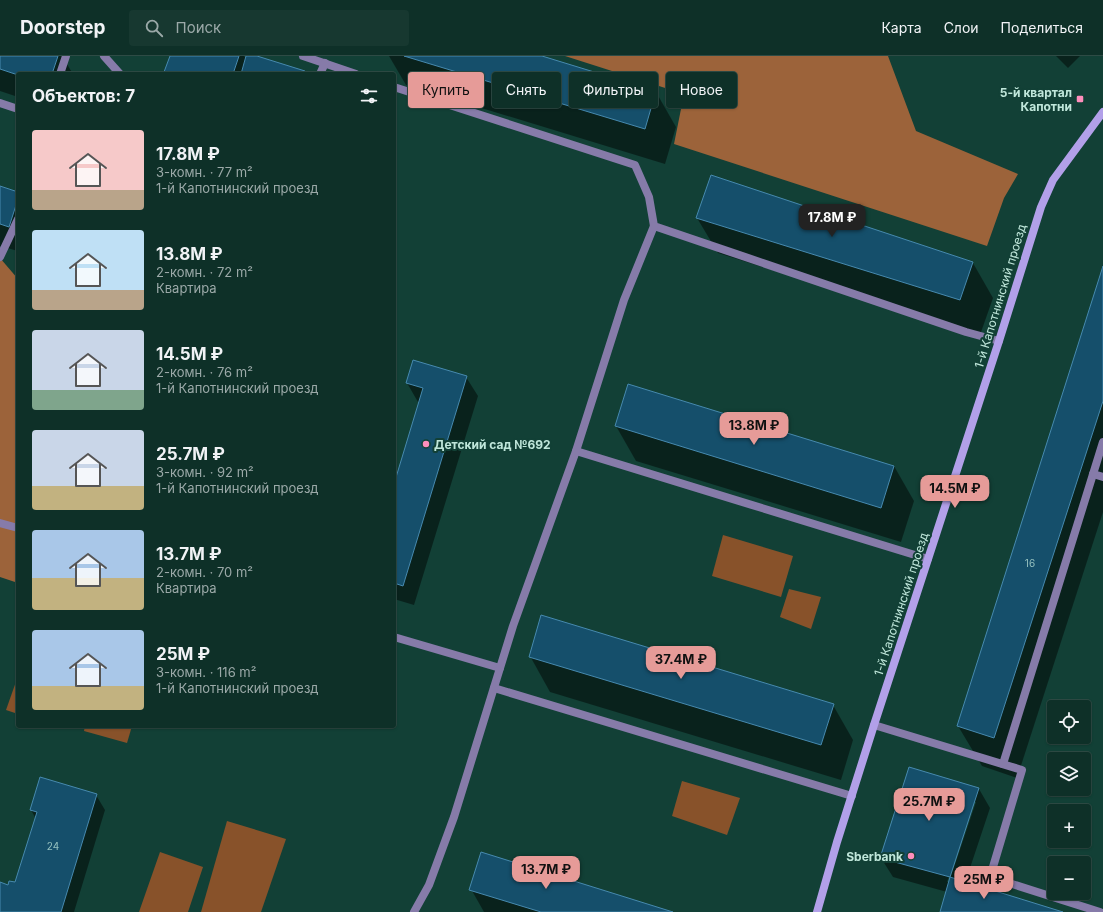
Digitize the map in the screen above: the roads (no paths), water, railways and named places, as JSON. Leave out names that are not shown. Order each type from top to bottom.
[{"type":"street","name":"1-й Капотнинский проезд","points":[[817,912],[874,725],[1041,208],[1054,180],[1103,112]]},
{"type":"lane","points":[[61,72],[66,56]]},
{"type":"lane","points":[[104,56],[118,72]]},
{"type":"lane","points":[[303,56],[350,72]]},
{"type":"lane","points":[[321,72],[325,63]]},
{"type":"lane","points":[[396,88],[634,165],[649,197],[654,226],[624,300],[576,451],[513,626],[454,818],[429,885],[414,912]]},
{"type":"lane","points":[[0,103],[16,108]]},
{"type":"lane","points":[[0,257],[16,223]]},
{"type":"lane","points":[[654,226],[959,329],[999,341]]},
{"type":"lane","points":[[1003,764],[1103,442]]},
{"type":"lane","points":[[576,451],[928,559]]},
{"type":"lane","points":[[1093,474],[1103,477]]},
{"type":"lane","points":[[0,523],[16,527]]},
{"type":"lane","points":[[396,639],[500,668]]},
{"type":"lane","points":[[494,688],[852,796]]},
{"type":"lane","points":[[874,725],[1022,770],[990,877],[1100,912]]},
{"type":"place","name":"5-й квартал Капотни","points":[[1080,99]]},
{"type":"place","name":"Детский сад №692","points":[[426,444]]},
{"type":"place","name":"Sberbank","points":[[911,856]]}]
